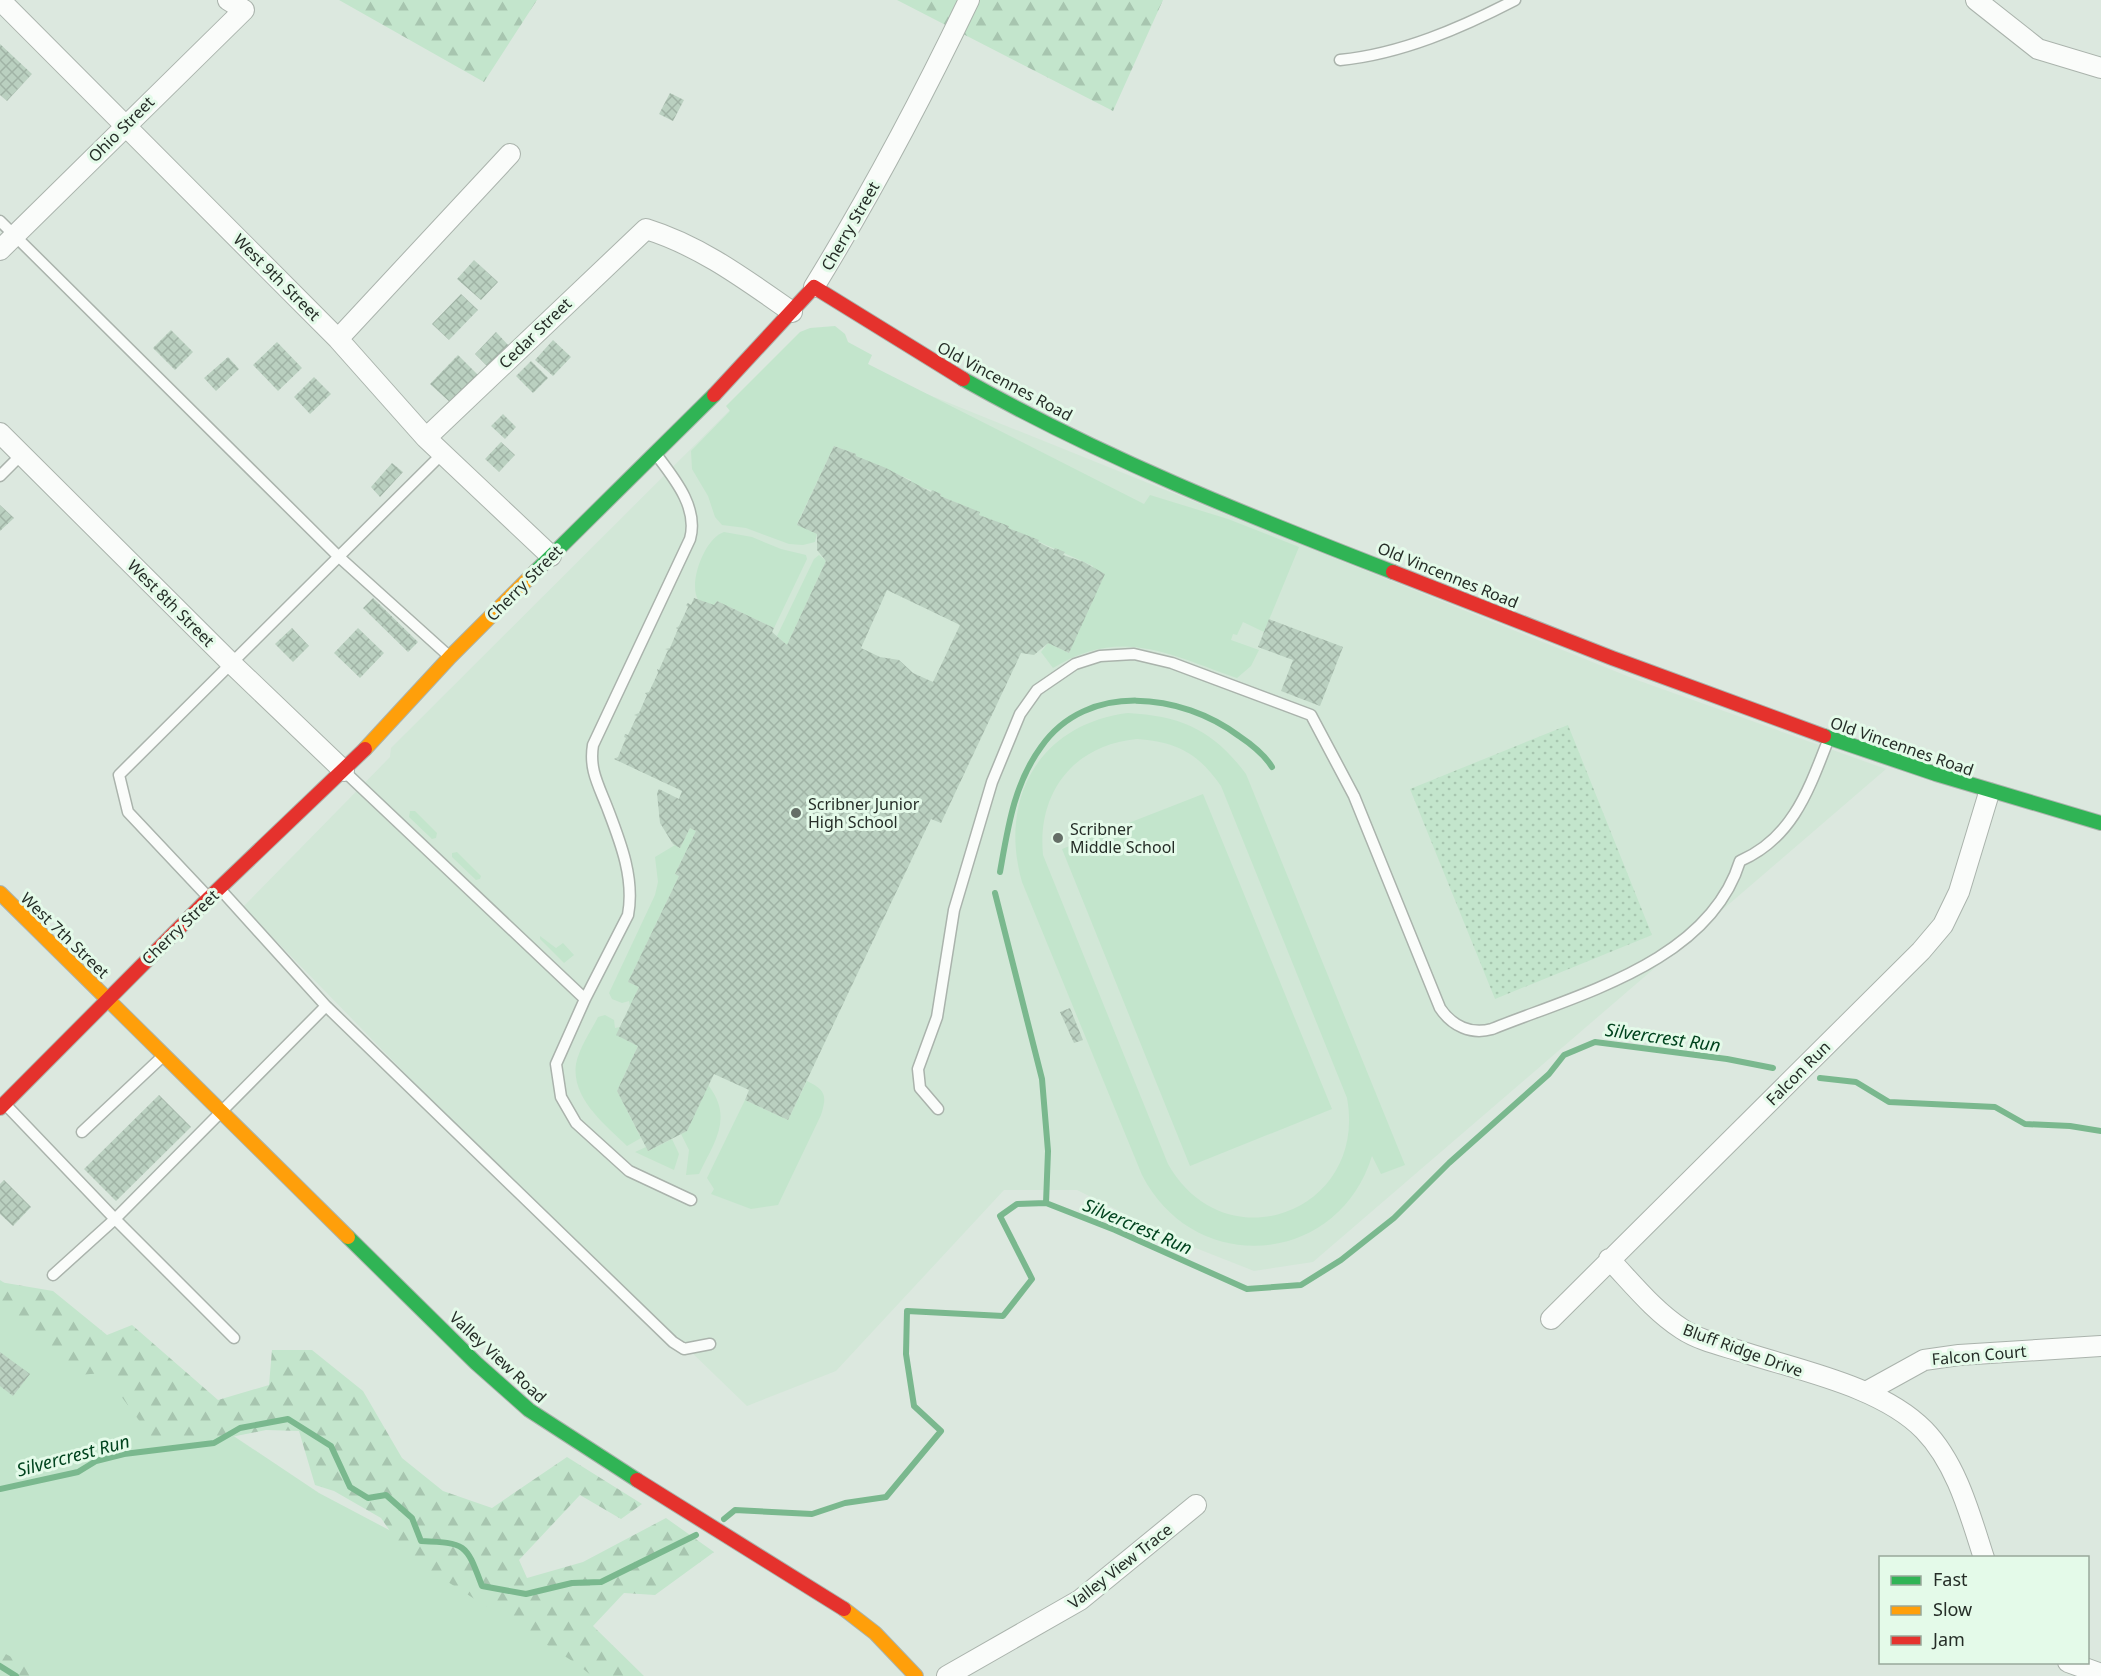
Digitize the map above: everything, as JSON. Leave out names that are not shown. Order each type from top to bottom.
[{"type":"street","name":"West 9th Street","points":[[0,0],[338,339],[426,438],[551,556]]},
{"type":"street","name":"Cherry Street","points":[[1,1104],[214,893],[344,771],[450,657],[745,364],[792,312],[814,286],[849,231],[937,68],[969,0]]},
{"type":"street","points":[[1976,0],[2038,49],[2101,68]]},
{"type":"street","name":"Ohio Street","points":[[7,243],[125,125],[236,5]]},
{"type":"street","points":[[338,339],[510,154]]},
{"type":"street","name":"Cedar Street","points":[[426,438],[646,229],[669,236],[734,270],[792,312]]},
{"type":"street","name":"Old Vincennes Road","points":[[814,286],[929,361],[1029,415],[1159,478],[1698,693],[1989,793],[2101,823]]},
{"type":"street","name":"West 8th Street","points":[[0,433],[230,662],[344,771]]},
{"type":"street","name":"Falcon Run","points":[[1551,1319],[1921,951],[1943,925],[1959,892],[1989,793]]},
{"type":"street","name":"West 7th Street","points":[[0,893],[108,999]]},
{"type":"street","name":"Valley View Road","points":[[108,999],[476,1363],[529,1410],[587,1450],[847,1611],[875,1632],[916,1676]]},
{"type":"street","name":"Bluff Ridge Drive","points":[[1609,1260],[1649,1302],[1683,1330],[1766,1361],[1866,1392],[1914,1420],[1937,1447],[1967,1507],[1984,1556]]},
{"type":"street","name":"Falcon Court","points":[[1866,1392],[1924,1360],[1959,1355],[2101,1346]]},
{"type":"street","name":"Valley View Trace","points":[[947,1676],[1080,1600],[1196,1505]]},
{"type":"street","points":[[2074,1664],[2101,1674]]},
{"type":"lane","points":[[1340,60],[1370,57],[1470,24],[1515,0]]},
{"type":"lane","points":[[0,221],[7,243],[338,556],[450,657]]},
{"type":"lane","points":[[655,453],[684,495],[693,528],[690,539],[593,745],[590,762],[622,848],[631,900],[628,915],[585,999],[556,1064],[561,1096],[576,1123],[629,1171],[692,1200]]},
{"type":"lane","points":[[0,476],[22,454]]},
{"type":"lane","points":[[442,454],[230,662],[119,775],[128,812],[214,893],[326,1006],[673,1342],[684,1349],[710,1344]]},
{"type":"lane","points":[[938,1109],[920,1088],[918,1069],[937,1017],[954,910],[992,782],[1020,714],[1037,690],[1075,664],[1100,656],[1134,654],[1172,663],[1300,710],[1315,718],[1356,801],[1436,1000],[1449,1020],[1466,1029],[1478,1031],[1492,1029],[1649,965],[1682,941],[1723,898],[1733,884],[1740,861],[1771,844],[1800,809],[1829,738]]},
{"type":"lane","points":[[344,771],[585,999]]},
{"type":"lane","points":[[54,1275],[224,1112],[326,1006]]},
{"type":"lane","points":[[82,1132],[165,1054]]},
{"type":"lane","points":[[1,1104],[234,1338]]},
{"type":"shaded area","name":"Scribner Middle School","points":[[798,342],[1637,680],[1886,769],[1313,1262],[1254,1271],[1183,1243],[1077,1190],[1004,1190],[836,1371],[747,1406],[437,1106],[243,907],[390,757],[391,748]]},
{"type":"green space","points":[[339,0],[537,0],[484,82]]},
{"type":"green space","points":[[897,0],[1163,0],[1113,111]]},
{"type":"green space","points":[[835,326],[845,334],[848,342],[872,355],[868,364],[1144,504],[1150,495],[1228,519],[1299,547],[1264,632],[1243,622],[1237,635],[1233,634],[1231,640],[1259,650],[1251,666],[1237,678],[1167,653],[1123,646],[1100,648],[1077,655],[1053,668],[1041,652],[1048,643],[1069,653],[1093,566],[979,515],[979,512],[940,496],[941,494],[911,483],[911,480],[856,457],[856,454],[834,446],[797,524],[817,534],[815,542],[803,545],[789,544],[746,528],[722,525],[715,517],[708,496],[692,469],[691,451],[730,411],[726,406],[800,332],[810,328]]},
{"type":"green space","points":[[724,532],[752,537],[781,549],[806,555],[807,559],[774,628],[717,601],[714,605],[698,600],[695,583],[700,562],[711,543]]},
{"type":"green space","points":[[819,555],[826,561],[787,645],[777,636],[814,559]]},
{"type":"green space","points":[[1128,713],[1180,722],[1195,728],[1221,746],[1246,774],[1405,1165],[1381,1174],[1372,1156],[1355,1193],[1329,1220],[1298,1238],[1264,1245],[1229,1243],[1196,1231],[1166,1208],[1142,1175],[1022,882],[1016,851],[1016,822],[1022,795],[1033,770],[1049,749],[1071,732],[1097,720]],"holes":[[[1137,739],[1175,746],[1195,757],[1221,786],[1347,1098],[1348,1138],[1336,1171],[1315,1196],[1287,1212],[1255,1218],[1223,1212],[1193,1195],[1168,1164],[1043,855],[1046,812],[1053,793],[1064,776],[1094,751],[1114,743]]]},
{"type":"green space","points":[[1568,725],[1652,935],[1495,999],[1410,789]]},
{"type":"green space","points":[[1203,794],[1332,1109],[1190,1166],[1062,849]]},
{"type":"green space","points":[[410,811],[415,811],[437,833],[436,838],[432,839],[409,817]]},
{"type":"green space","points":[[690,828],[696,831],[675,874],[679,876],[628,982],[639,987],[630,1006],[629,1001],[622,1003],[612,999],[609,993],[655,895],[658,882],[655,857],[675,845],[680,848]]},
{"type":"green space","points":[[457,852],[481,876],[480,879],[476,880],[452,857],[452,853]]},
{"type":"green space","points":[[540,936],[556,948],[563,943],[574,955],[564,963],[540,939]]},
{"type":"green space","points":[[605,1015],[614,1020],[615,1028],[620,1027],[617,1035],[638,1046],[617,1091],[641,1138],[627,1146],[600,1120],[584,1100],[576,1077],[576,1064],[582,1046],[598,1017]]},
{"type":"green space","points":[[807,1081],[818,1087],[823,1094],[823,1108],[778,1205],[751,1209],[711,1194],[714,1189],[707,1178],[745,1100],[788,1120]]},
{"type":"green space","points":[[708,1085],[720,1108],[719,1130],[699,1174],[686,1175],[689,1150],[681,1134],[687,1131]]},
{"type":"green space","points":[[672,1139],[679,1154],[674,1170],[635,1152],[646,1147],[648,1151]]},
{"type":"green space","points":[[0,1280],[319,1493],[571,1626],[630,1676],[0,1676]]},
{"type":"green space","points":[[0,1282],[53,1291],[107,1335],[132,1325],[218,1400],[269,1385],[272,1350],[312,1350],[363,1391],[402,1458],[443,1491],[492,1508],[567,1457],[642,1504],[621,1519],[580,1495],[519,1560],[527,1578],[583,1562],[666,1518],[714,1552],[655,1595],[624,1593],[593,1626],[644,1676],[592,1676],[577,1664],[407,1556],[381,1518],[334,1491],[315,1485],[299,1431],[266,1430],[206,1442],[152,1438],[104,1373],[78,1375],[43,1351],[0,1310]]},
{"type":"green space","points":[[0,1651],[48,1676],[0,1676]]},
{"type":"building","points":[[0,44],[32,74],[7,101],[0,95]]},
{"type":"building","points":[[670,93],[684,100],[673,121],[659,114]]},
{"type":"building","points":[[474,260],[498,282],[481,300],[457,279]]},
{"type":"building","points":[[461,294],[478,310],[449,340],[432,324]]},
{"type":"building","points":[[171,330],[193,352],[175,370],[153,348]]},
{"type":"building","points":[[496,332],[509,346],[488,367],[475,354]]},
{"type":"building","points":[[553,340],[571,357],[553,376],[535,360]]},
{"type":"building","points":[[277,342],[302,368],[278,391],[253,365]]},
{"type":"building","points":[[458,355],[479,376],[452,404],[430,384]]},
{"type":"building","points":[[228,357],[239,369],[216,391],[204,378]]},
{"type":"building","points":[[531,361],[548,378],[533,393],[516,376]]},
{"type":"building","points":[[314,377],[331,394],[310,414],[294,397]]},
{"type":"building","points":[[503,414],[516,427],[505,439],[491,426]]},
{"type":"building","points":[[501,442],[515,455],[499,472],[485,459]]},
{"type":"building","points":[[834,446],[886,468],[931,492],[932,490],[941,494],[940,496],[980,512],[979,515],[1039,540],[1038,542],[1054,550],[1055,548],[1065,552],[1063,555],[1084,562],[1105,574],[1069,653],[1048,643],[1034,655],[1021,653],[941,823],[931,819],[929,823],[788,1120],[745,1100],[749,1090],[714,1074],[687,1131],[648,1151],[617,1091],[638,1046],[616,1035],[639,987],[628,982],[679,876],[675,874],[696,831],[690,828],[680,848],[673,844],[660,823],[657,793],[659,789],[679,799],[682,791],[614,759],[618,757],[626,738],[625,734],[628,735],[637,716],[634,715],[639,713],[647,695],[645,693],[649,692],[658,673],[657,669],[659,670],[668,650],[665,649],[670,648],[678,629],[676,628],[688,607],[686,605],[688,603],[691,605],[694,598],[714,605],[717,601],[774,628],[772,632],[787,645],[826,561],[817,550],[817,534],[797,525]],"holes":[[[887,590],[960,625],[933,682],[913,673],[899,660],[880,657],[861,648]]]},
{"type":"building","points":[[392,463],[403,472],[380,497],[371,487]]},
{"type":"building","points":[[0,505],[14,518],[0,531]]},
{"type":"building","points":[[373,598],[418,642],[408,652],[363,608]]},
{"type":"building","points":[[1269,619],[1343,647],[1320,706],[1281,691],[1293,660],[1258,647]]},
{"type":"building","points":[[292,628],[309,646],[293,662],[275,644]]},
{"type":"building","points":[[358,628],[384,653],[360,678],[334,653]]},
{"type":"building","points":[[1070,1008],[1083,1040],[1074,1043],[1060,1012]]},
{"type":"building","points":[[159,1095],[191,1127],[116,1201],[84,1169]]},
{"type":"building","points":[[4,1180],[31,1207],[13,1226],[0,1214],[0,1184]]},
{"type":"building","points":[[0,1352],[30,1374],[13,1396],[0,1386]]},
{"type":"waterway","points":[[1000,872],[1013,807],[1024,776],[1041,747],[1060,726],[1083,711],[1109,703],[1136,701],[1163,703],[1190,710],[1216,721],[1244,739],[1272,767]]},
{"type":"waterway","points":[[995,893],[1042,1079],[1048,1151],[1046,1203]]},
{"type":"waterway","name":"Silvercrest Run","points":[[724,1519],[735,1510],[812,1514],[845,1503],[886,1497],[941,1431],[914,1406],[906,1354],[907,1311],[1003,1316],[1032,1279],[1000,1216],[1017,1204],[1046,1203],[1115,1230],[1247,1289],[1301,1285],[1341,1260],[1394,1218],[1449,1163],[1549,1074],[1564,1055],[1595,1042],[1727,1059],[1773,1068]]},
{"type":"waterway","name":"Silvercrest Run","points":[[1820,1078],[1856,1082],[1889,1102],[1995,1107],[2025,1124],[2070,1126],[2101,1131]]},
{"type":"waterway","name":"Silvercrest Run","points":[[0,1489],[78,1472],[96,1461],[124,1454],[214,1443],[240,1428],[288,1419],[331,1446],[350,1487],[368,1498],[386,1495],[412,1518],[421,1541],[448,1543],[463,1548],[482,1586],[526,1594],[572,1583],[601,1582],[696,1535]]},
{"type":"waterway","points":[[0,1666],[16,1676]]},
{"type":"traffic: fast","points":[[963,379],[1121,459],[1283,529],[1393,572]]},
{"type":"traffic: fast","points":[[535,572],[714,395]]},
{"type":"traffic: fast","points":[[1824,736],[1936,774],[2101,823]]},
{"type":"traffic: fast","points":[[348,1237],[476,1363],[529,1410],[637,1480]]},
{"type":"traffic: slow","points":[[365,749],[450,657],[535,572]]},
{"type":"traffic: slow","points":[[0,893],[348,1237]]},
{"type":"traffic: slow","points":[[844,1609],[875,1633],[916,1676]]},
{"type":"traffic: jam","points":[[714,395],[814,287],[963,379]]},
{"type":"traffic: jam","points":[[1393,572],[1612,658],[1824,736]]},
{"type":"traffic: jam","points":[[0,1108],[209,898],[365,749]]},
{"type":"traffic: jam","points":[[637,1480],[844,1609]]},
{"type":"place","name":"Scribner Junior High School","points":[[796,813]]},
{"type":"place","name":"Scribner Middle School","points":[[1058,838]]}]
